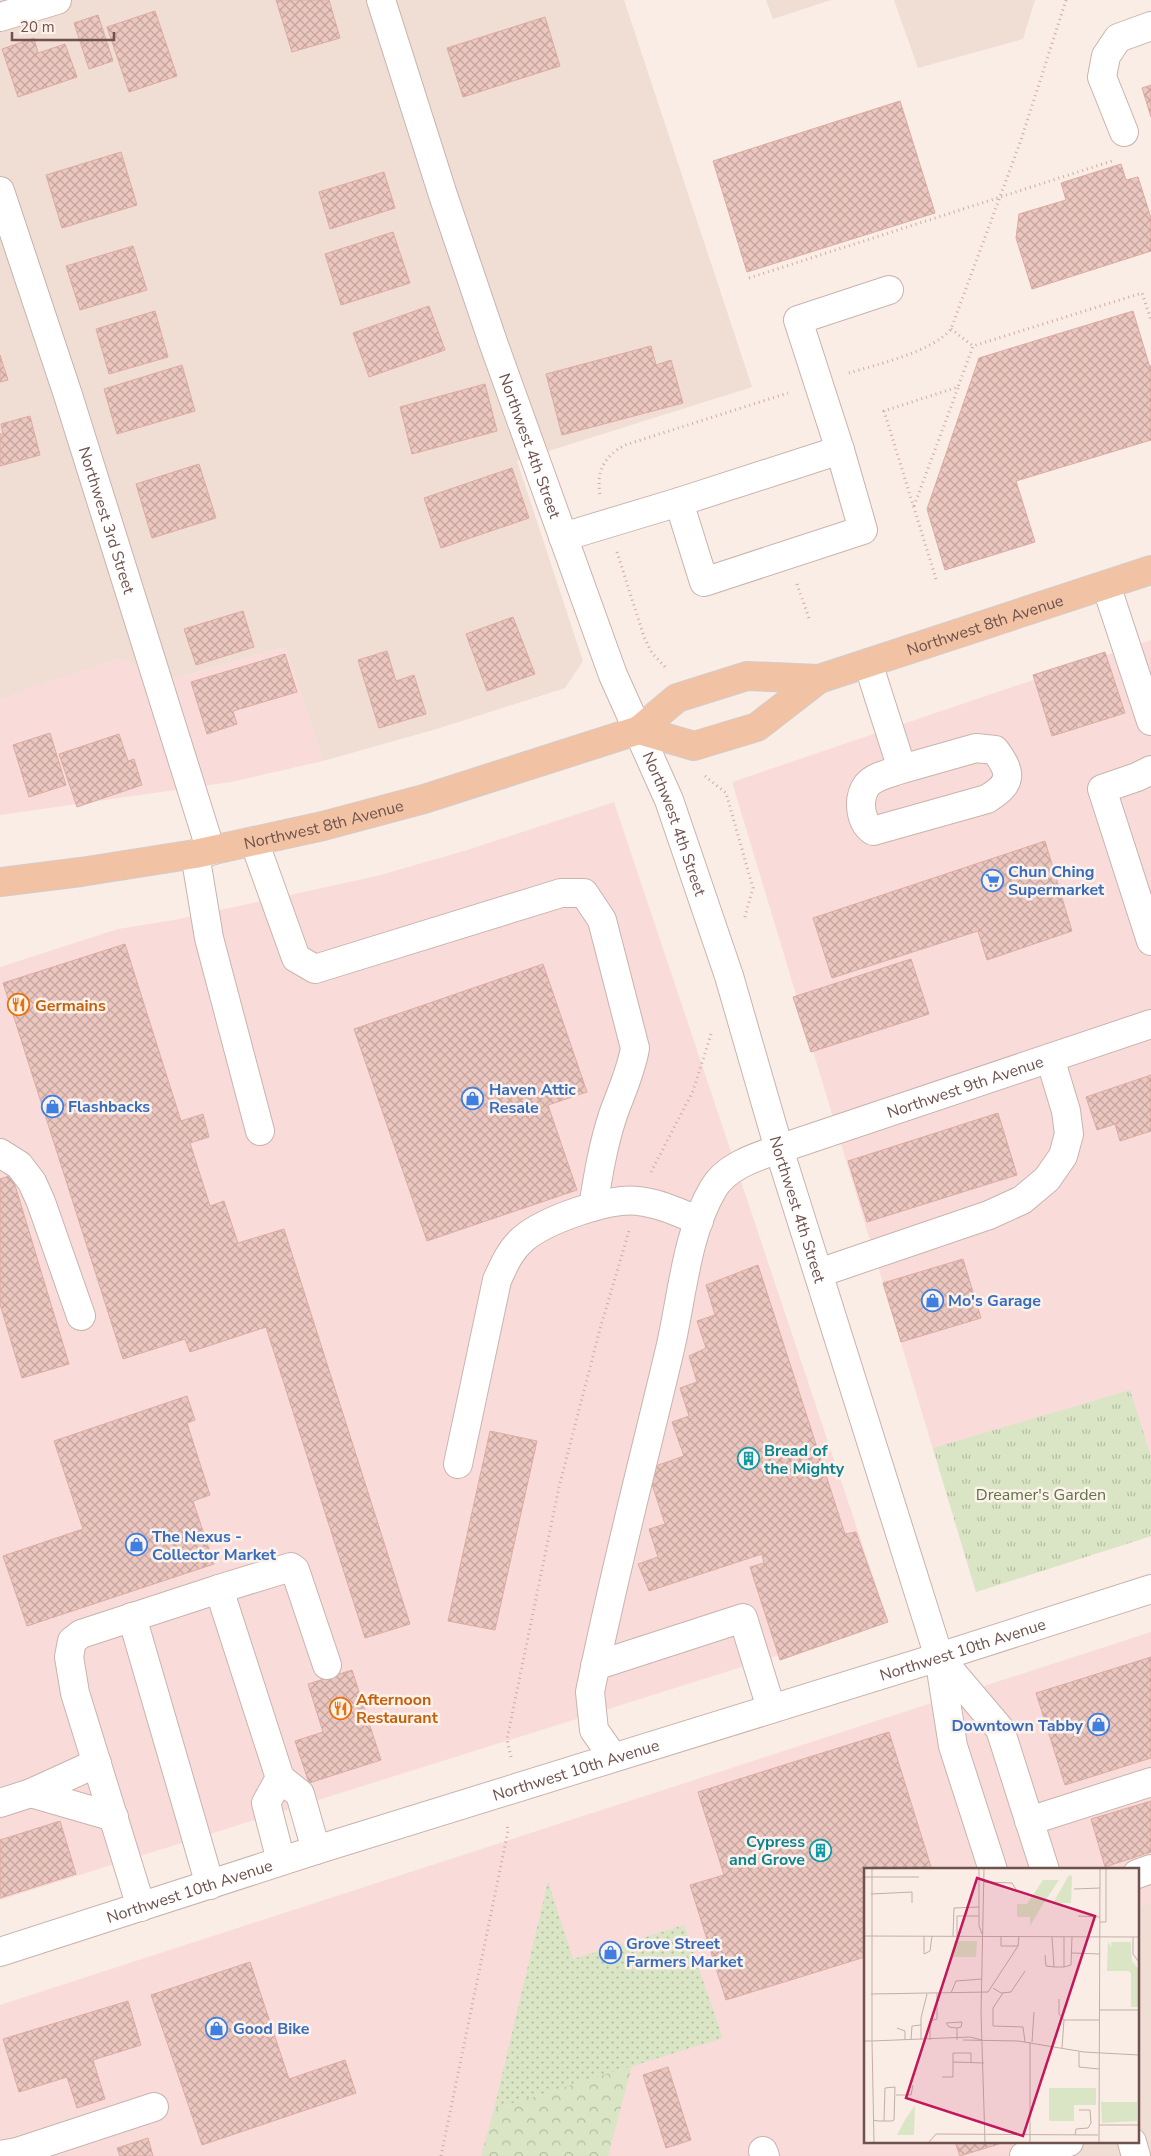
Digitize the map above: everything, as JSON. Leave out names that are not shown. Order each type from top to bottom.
[{"type":"main road","name":"Northwest 8th Avenue","points":[[0,882],[81,872],[203,852],[322,826],[424,799],[640,730],[677,698],[747,676],[818,679],[1151,570]]},
{"type":"main road","name":"Northwest 8th Avenue","points":[[640,730],[694,746],[757,727],[818,679]]},
{"type":"street","points":[[0,17],[57,0]]},
{"type":"street","name":"Northwest 4th Street","points":[[381,0],[442,195],[563,537],[613,675],[640,730],[669,800],[729,976],[780,1148],[940,1657],[953,1746],[992,1868]]},
{"type":"street","points":[[1123,145],[1102,76],[1106,56],[1118,38],[1151,26]]},
{"type":"street","name":"Northwest 3rd Street","points":[[0,190],[74,414],[203,852],[209,938],[260,1131]]},
{"type":"street","points":[[679,502],[704,582],[863,530],[840,450],[798,320],[889,290]]},
{"type":"street","points":[[563,537],[840,450]]},
{"type":"street","points":[[1106,585],[1151,721]]},
{"type":"street","points":[[868,663],[902,769]]},
{"type":"street","points":[[976,748],[995,750],[1005,764],[1008,778],[1002,790],[987,799],[873,831],[865,826],[862,816],[862,798],[867,786],[878,777],[902,769],[976,748]]},
{"type":"street","points":[[1151,770],[1102,789],[1151,941]]},
{"type":"street","points":[[254,841],[296,958],[314,969],[561,893],[584,893],[602,920],[635,1048],[631,1070],[613,1116],[603,1150],[593,1207]]},
{"type":"street","name":"Northwest 9th Avenue","points":[[614,1757],[594,1730],[590,1692],[677,1317],[692,1243],[699,1221],[714,1187],[727,1173],[747,1161],[780,1148],[1151,1024]]},
{"type":"street","points":[[819,1273],[989,1216],[1022,1200],[1047,1179],[1063,1156],[1069,1134],[1066,1111],[1050,1058]]},
{"type":"street","points":[[0,1153],[19,1165],[32,1182],[41,1202],[81,1316]]},
{"type":"street","points":[[458,1464],[497,1280],[508,1256],[524,1238],[553,1222],[613,1201],[638,1201],[660,1206],[699,1221]]},
{"type":"street","points":[[141,1907],[75,1694],[69,1657],[72,1641],[81,1634],[291,1567],[295,1570],[327,1665]]},
{"type":"street","points":[[219,1589],[280,1778],[300,1794],[316,1850]]},
{"type":"street","name":"Northwest 10th Avenue","points":[[0,1952],[281,1861],[940,1657],[1151,1589]]},
{"type":"street","points":[[132,1617],[210,1885]]},
{"type":"street","points":[[595,1666],[743,1618],[771,1708]]},
{"type":"street","name":"Northwest 4th Street","points":[[940,1657],[1000,1730],[1044,1868]]},
{"type":"street","points":[[0,1803],[31,1793],[97,1764]]},
{"type":"street","points":[[280,1778],[266,1803],[281,1861]]},
{"type":"street","points":[[1029,1822],[1151,1782]]},
{"type":"street","points":[[31,1793],[114,1817]]},
{"type":"street","points":[[1138,1874],[1151,1869]]},
{"type":"street","points":[[0,2155],[16,2152],[154,2107]]},
{"type":"street","points":[[1024,2156],[1063,2144]]},
{"type":"path","points":[[749,278],[1123,145]]},
{"type":"path","points":[[973,346],[1142,293],[1151,320]]},
{"type":"path","points":[[951,328],[973,346]]},
{"type":"path","points":[[914,508],[973,346]]},
{"type":"path","points":[[936,579],[884,411],[958,387]]},
{"type":"path","points":[[704,776],[726,793],[753,888],[743,925]]},
{"type":"path","points":[[656,1162],[692,1091],[713,1028]]},
{"type":"path","points":[[511,1759],[507,1739],[559,1487],[600,1329],[625,1248]]},
{"type":"path","points":[[441,2156],[508,1831],[507,1822]]},
{"type":"shaded area","points":[[0,0],[624,0],[752,387],[517,461],[583,661],[565,688],[440,728],[323,761],[285,647],[176,678],[118,659],[0,700]]},
{"type":"shaded area","points":[[766,0],[831,0],[773,19]]},
{"type":"shaded area","points":[[894,0],[1035,0],[1023,39],[918,68]]},
{"type":"shaded area","points":[[1151,640],[1151,1536],[976,1592],[732,782]]},
{"type":"shaded area","points":[[285,647],[323,761],[231,782],[0,815],[0,700],[25,689],[118,659],[176,678]]},
{"type":"shaded area","points":[[614,802],[888,1621],[0,1900],[0,967],[118,929],[174,920],[377,876],[464,851]]},
{"type":"shaded area","points":[[1151,1632],[1151,1903],[1138,1908],[1138,1868],[864,1868],[864,2144],[1049,2144],[1053,2156],[4,2156],[0,2145],[0,2005]]},
{"type":"shaded area","points":[[1151,1903],[1151,2156],[1053,2156],[1049,2144],[1138,2144],[1138,1908]]},
{"type":"green space","name":"Dreamer's Garden","points":[[1130,1390],[1151,1457],[1151,1536],[976,1592],[933,1448]]},
{"type":"green space","points":[[548,1881],[573,1959],[684,1925],[723,2038],[494,2109]]},
{"type":"green space","points":[[632,2066],[608,2156],[481,2156],[494,2109]]},
{"type":"building","points":[[276,0],[329,0],[340,38],[292,52]]},
{"type":"building","points":[[155,11],[177,76],[129,92],[107,27]]},
{"type":"building","points":[[98,15],[113,61],[89,69],[74,23]]},
{"type":"building","points":[[545,17],[560,66],[463,97],[447,48]]},
{"type":"building","points":[[34,38],[38,53],[65,44],[77,77],[18,97],[2,49]]},
{"type":"building","points":[[1151,85],[1151,117],[1142,88]]},
{"type":"building","points":[[900,101],[935,213],[747,272],[713,161]]},
{"type":"building","points":[[121,152],[137,205],[62,228],[46,175]]},
{"type":"building","points":[[1121,164],[1126,180],[1138,177],[1151,218],[1151,251],[1032,289],[1016,238],[1019,214],[1066,200],[1061,183]]},
{"type":"building","points":[[384,172],[395,208],[330,229],[319,192]]},
{"type":"building","points":[[393,232],[410,283],[341,305],[325,254]]},
{"type":"building","points":[[133,246],[147,290],[80,310],[66,266]]},
{"type":"building","points":[[429,306],[445,350],[369,377],[353,333]]},
{"type":"building","points":[[155,311],[168,357],[109,374],[96,329]]},
{"type":"building","points":[[1133,311],[1151,371],[1151,440],[1016,481],[1035,542],[945,570],[927,509],[979,358]]},
{"type":"building","points":[[651,346],[656,365],[671,360],[683,403],[562,435],[546,374]]},
{"type":"building","points":[[0,355],[8,380],[0,382]]},
{"type":"building","points":[[182,365],[195,411],[117,434],[104,389]]},
{"type":"building","points":[[485,384],[497,431],[412,454],[400,407]]},
{"type":"building","points":[[30,416],[40,455],[0,466],[0,434],[3,434],[1,424]]},
{"type":"building","points":[[199,464],[216,518],[152,538],[136,484]]},
{"type":"building","points":[[512,468],[529,518],[441,548],[424,498]]},
{"type":"building","points":[[243,611],[254,647],[196,665],[184,629]]},
{"type":"building","points":[[513,617],[535,674],[487,691],[466,634]]},
{"type":"building","points":[[387,651],[396,681],[414,675],[426,714],[379,728],[358,660]]},
{"type":"building","points":[[1105,652],[1125,713],[1052,736],[1033,675]]},
{"type":"building","points":[[285,654],[297,692],[233,711],[237,724],[207,734],[191,682]]},
{"type":"building","points":[[50,733],[66,785],[29,797],[13,745]]},
{"type":"building","points":[[119,734],[128,761],[134,759],[142,785],[77,807],[59,754]]},
{"type":"building","name":"Chun Ching Supermarket","points":[[1045,841],[1072,931],[987,960],[978,931],[832,978],[813,918]]},
{"type":"building","points":[[125,944],[181,1121],[203,1114],[209,1137],[190,1143],[210,1206],[224,1201],[238,1243],[284,1229],[410,1624],[365,1638],[266,1327],[190,1352],[185,1339],[123,1359],[3,983]]},
{"type":"building","points":[[911,959],[929,1014],[811,1052],[793,997]]},
{"type":"building","name":"Haven Attic Resale","points":[[543,964],[587,1092],[548,1105],[577,1190],[427,1241],[354,1029]]},
{"type":"building","points":[[1151,1075],[1151,1131],[1120,1141],[1115,1124],[1097,1130],[1086,1097]]},
{"type":"building","points":[[998,1113],[1017,1175],[867,1222],[848,1161]]},
{"type":"building","points":[[12,1175],[69,1364],[22,1378],[0,1304],[0,1179]]},
{"type":"building","name":"Mo's Garage","points":[[963,1259],[981,1318],[901,1342],[883,1283]]},
{"type":"building","name":"Bread of the Mighty","points":[[758,1265],[845,1534],[856,1532],[888,1622],[780,1660],[750,1567],[764,1563],[762,1554],[649,1591],[638,1564],[658,1557],[649,1529],[665,1524],[647,1469],[684,1456],[672,1422],[689,1416],[680,1388],[697,1382],[689,1356],[706,1348],[697,1321],[715,1315],[706,1285]]},
{"type":"building","points":[[187,1396],[195,1420],[187,1423],[210,1495],[193,1501],[214,1564],[27,1626],[3,1556],[83,1529],[54,1441]]},
{"type":"building","points":[[490,1431],[537,1441],[495,1630],[448,1621]]},
{"type":"building","name":"Downtown Tabby","points":[[1151,1657],[1151,1758],[1065,1785],[1036,1693]]},
{"type":"building","name":"Afternoon Restaurant","points":[[352,1670],[381,1760],[309,1783],[295,1741],[323,1732],[308,1684]]},
{"type":"building","name":"Cypress and Grove","points":[[889,1732],[931,1868],[864,1868],[864,1957],[726,2000],[690,1885],[724,1875],[698,1792]]},
{"type":"building","points":[[1151,1801],[1151,1852],[1105,1867],[1091,1819]]},
{"type":"building","points":[[60,1821],[76,1874],[0,1898],[0,1840]]},
{"type":"building","name":"Good Bike","points":[[250,1962],[289,2079],[345,2060],[356,2093],[202,2145],[151,1995]]},
{"type":"building","points":[[128,2001],[141,2045],[93,2060],[105,2099],[77,2108],[67,2077],[19,2092],[3,2039]]},
{"type":"building","points":[[668,2067],[691,2140],[666,2148],[643,2075]]},
{"type":"building","points":[[148,2138],[153,2156],[120,2156],[117,2148]]},
{"type":"building","points":[[956,2144],[999,2144],[960,2156]]},
{"type":"place","name":"Chun Ching Supermarket","points":[[992,880]]},
{"type":"place","name":"Germains","points":[[19,1005]]},
{"type":"place","name":"Haven Attic Resale","points":[[473,1098]]},
{"type":"place","name":"Flashbacks","points":[[52,1106]]},
{"type":"place","name":"Mo's Garage","points":[[932,1300]]},
{"type":"place","name":"Bread of the Mighty","points":[[748,1459]]},
{"type":"place","name":"The Nexus - Collector Market","points":[[136,1545]]},
{"type":"place","name":"Afternoon Restaurant","points":[[340,1708]]},
{"type":"place","name":"Downtown Tabby","points":[[1099,1725]]},
{"type":"place","name":"Cypress and Grove","points":[[821,1850]]},
{"type":"place","name":"Grove Street Farmers Market","points":[[610,1952]]},
{"type":"place","name":"Good Bike","points":[[217,2028]]}]
